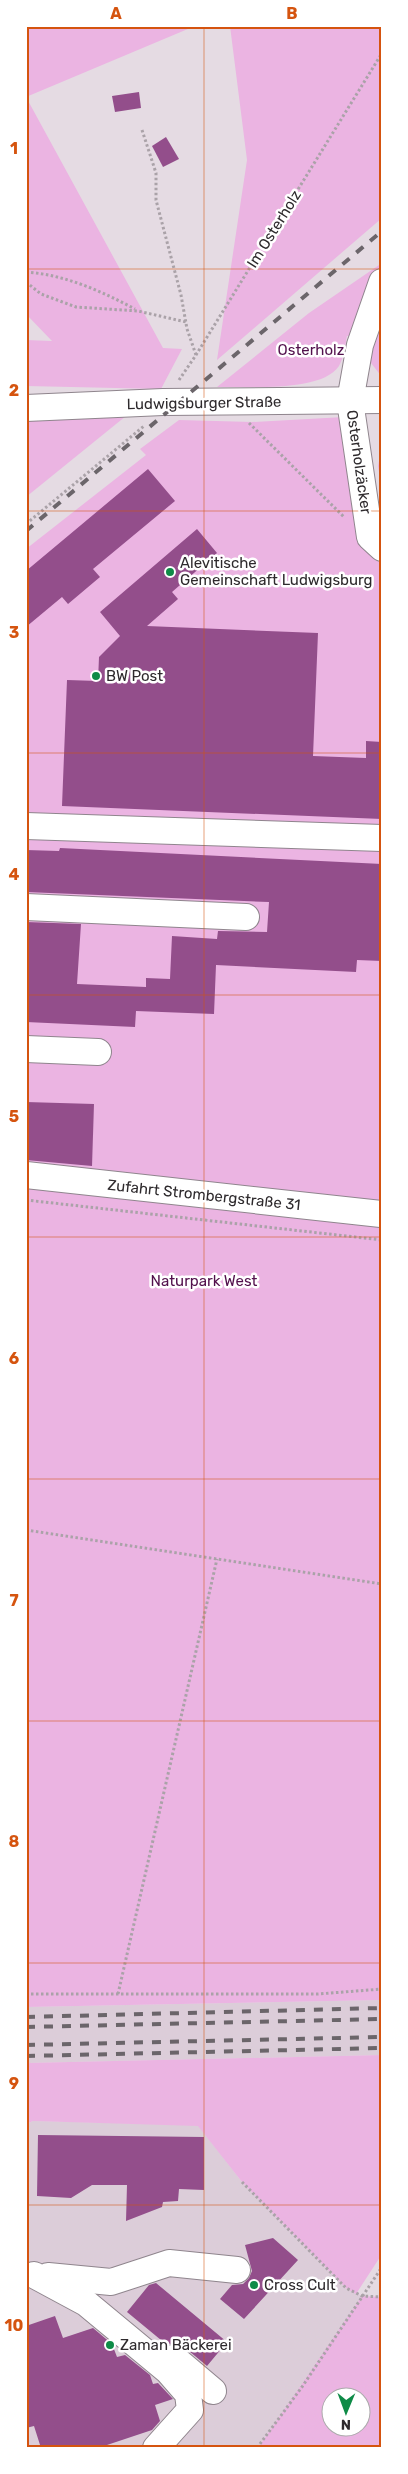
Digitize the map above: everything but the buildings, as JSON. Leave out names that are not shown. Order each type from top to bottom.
[{"type":"street","points":[[350,401],[360,345],[382,282]]},
{"type":"street","name":"Ludwigsburger Straße","points":[[26,408],[163,402],[228,403],[382,400]]},
{"type":"street","name":"Osterholzäcker","points":[[350,401],[376,542]]},
{"type":"street","points":[[26,826],[382,838]]},
{"type":"street","points":[[26,907],[246,917]]},
{"type":"street","points":[[26,1049],[98,1052]]},
{"type":"street","name":"Zufahrt Strombergstraße 31","points":[[26,1175],[381,1214]]},
{"type":"street","points":[[30,2278],[110,2282],[169,2263],[237,2270]]},
{"type":"street","points":[[30,2278],[86,2303],[168,2371],[188,2394],[190,2410],[156,2448]]},
{"type":"street","points":[[88,2281],[97,2294],[213,2391]]},
{"type":"path","name":"Im Osterholz","points":[[26,524],[156,417],[163,402],[196,355],[382,53]]},
{"type":"path","points":[[142,130],[156,173],[156,200],[196,355]]},
{"type":"path","points":[[26,272],[51,274],[78,282],[105,293],[138,311]]},
{"type":"path","points":[[26,282],[41,294],[76,307],[138,311],[186,322]]},
{"type":"path","points":[[228,403],[357,530],[376,542]]},
{"type":"path","points":[[26,1200],[382,1240]]},
{"type":"path","points":[[26,1530],[382,1584]]},
{"type":"path","points":[[118,1994],[217,1558]]},
{"type":"path","points":[[26,1994],[318,1994],[382,1989]]},
{"type":"path","points":[[242,2182],[346,2288],[362,2296],[382,2297]]},
{"type":"path","points":[[258,2448],[302,2387],[382,2266]]},
{"type":"shaded area","points":[[382,2000],[382,2055],[26,2063],[26,2007]]},
{"type":"shaded area","points":[[33,2121],[198,2125],[242,2182],[346,2288],[362,2296],[258,2448],[26,2448],[26,2124]]},
{"type":"green space","points":[[26,26],[195,26],[26,97]]},
{"type":"green space","points":[[230,26],[382,26],[382,218],[217,360],[247,160]]},
{"type":"green space","points":[[26,97],[163,348],[182,349],[161,389],[26,386],[26,340],[52,341],[26,314]]},
{"type":"green space","name":"Osterholz","points":[[382,263],[382,377],[371,363],[368,336],[347,336],[339,366],[330,375],[316,381],[282,386],[217,387],[309,313]]},
{"type":"green space","points":[[142,403],[26,497],[26,409]]},
{"type":"green space","name":"Naturpark West","points":[[344,417],[358,538],[382,562],[382,2000],[26,2007],[26,549],[146,455],[140,449],[179,420],[252,422]]},
{"type":"green space","points":[[382,445],[382,491],[378,466]]},
{"type":"green space","points":[[382,2055],[382,2254],[356,2294],[346,2288],[242,2182],[198,2126],[33,2121],[26,2124],[26,2063]]},
{"type":"green space","points":[[362,2296],[382,2297],[382,2448],[258,2448]]},
{"type":"railway","points":[[26,531],[382,231]]},
{"type":"railway","points":[[26,2017],[382,2008]]},
{"type":"railway","points":[[26,2027],[382,2019]]},
{"type":"railway","points":[[26,2045],[382,2037]]},
{"type":"railway","points":[[26,2056],[382,2048]]},
{"type":"place","name":"Alevitische Gemeinschaft Ludwigsburg","points":[[170,572]]},
{"type":"place","name":"BW Post","points":[[96,676]]},
{"type":"place","name":"Cross Cult","points":[[254,2285]]},
{"type":"place","name":"Zaman Bäckerei","points":[[110,2345]]}]
